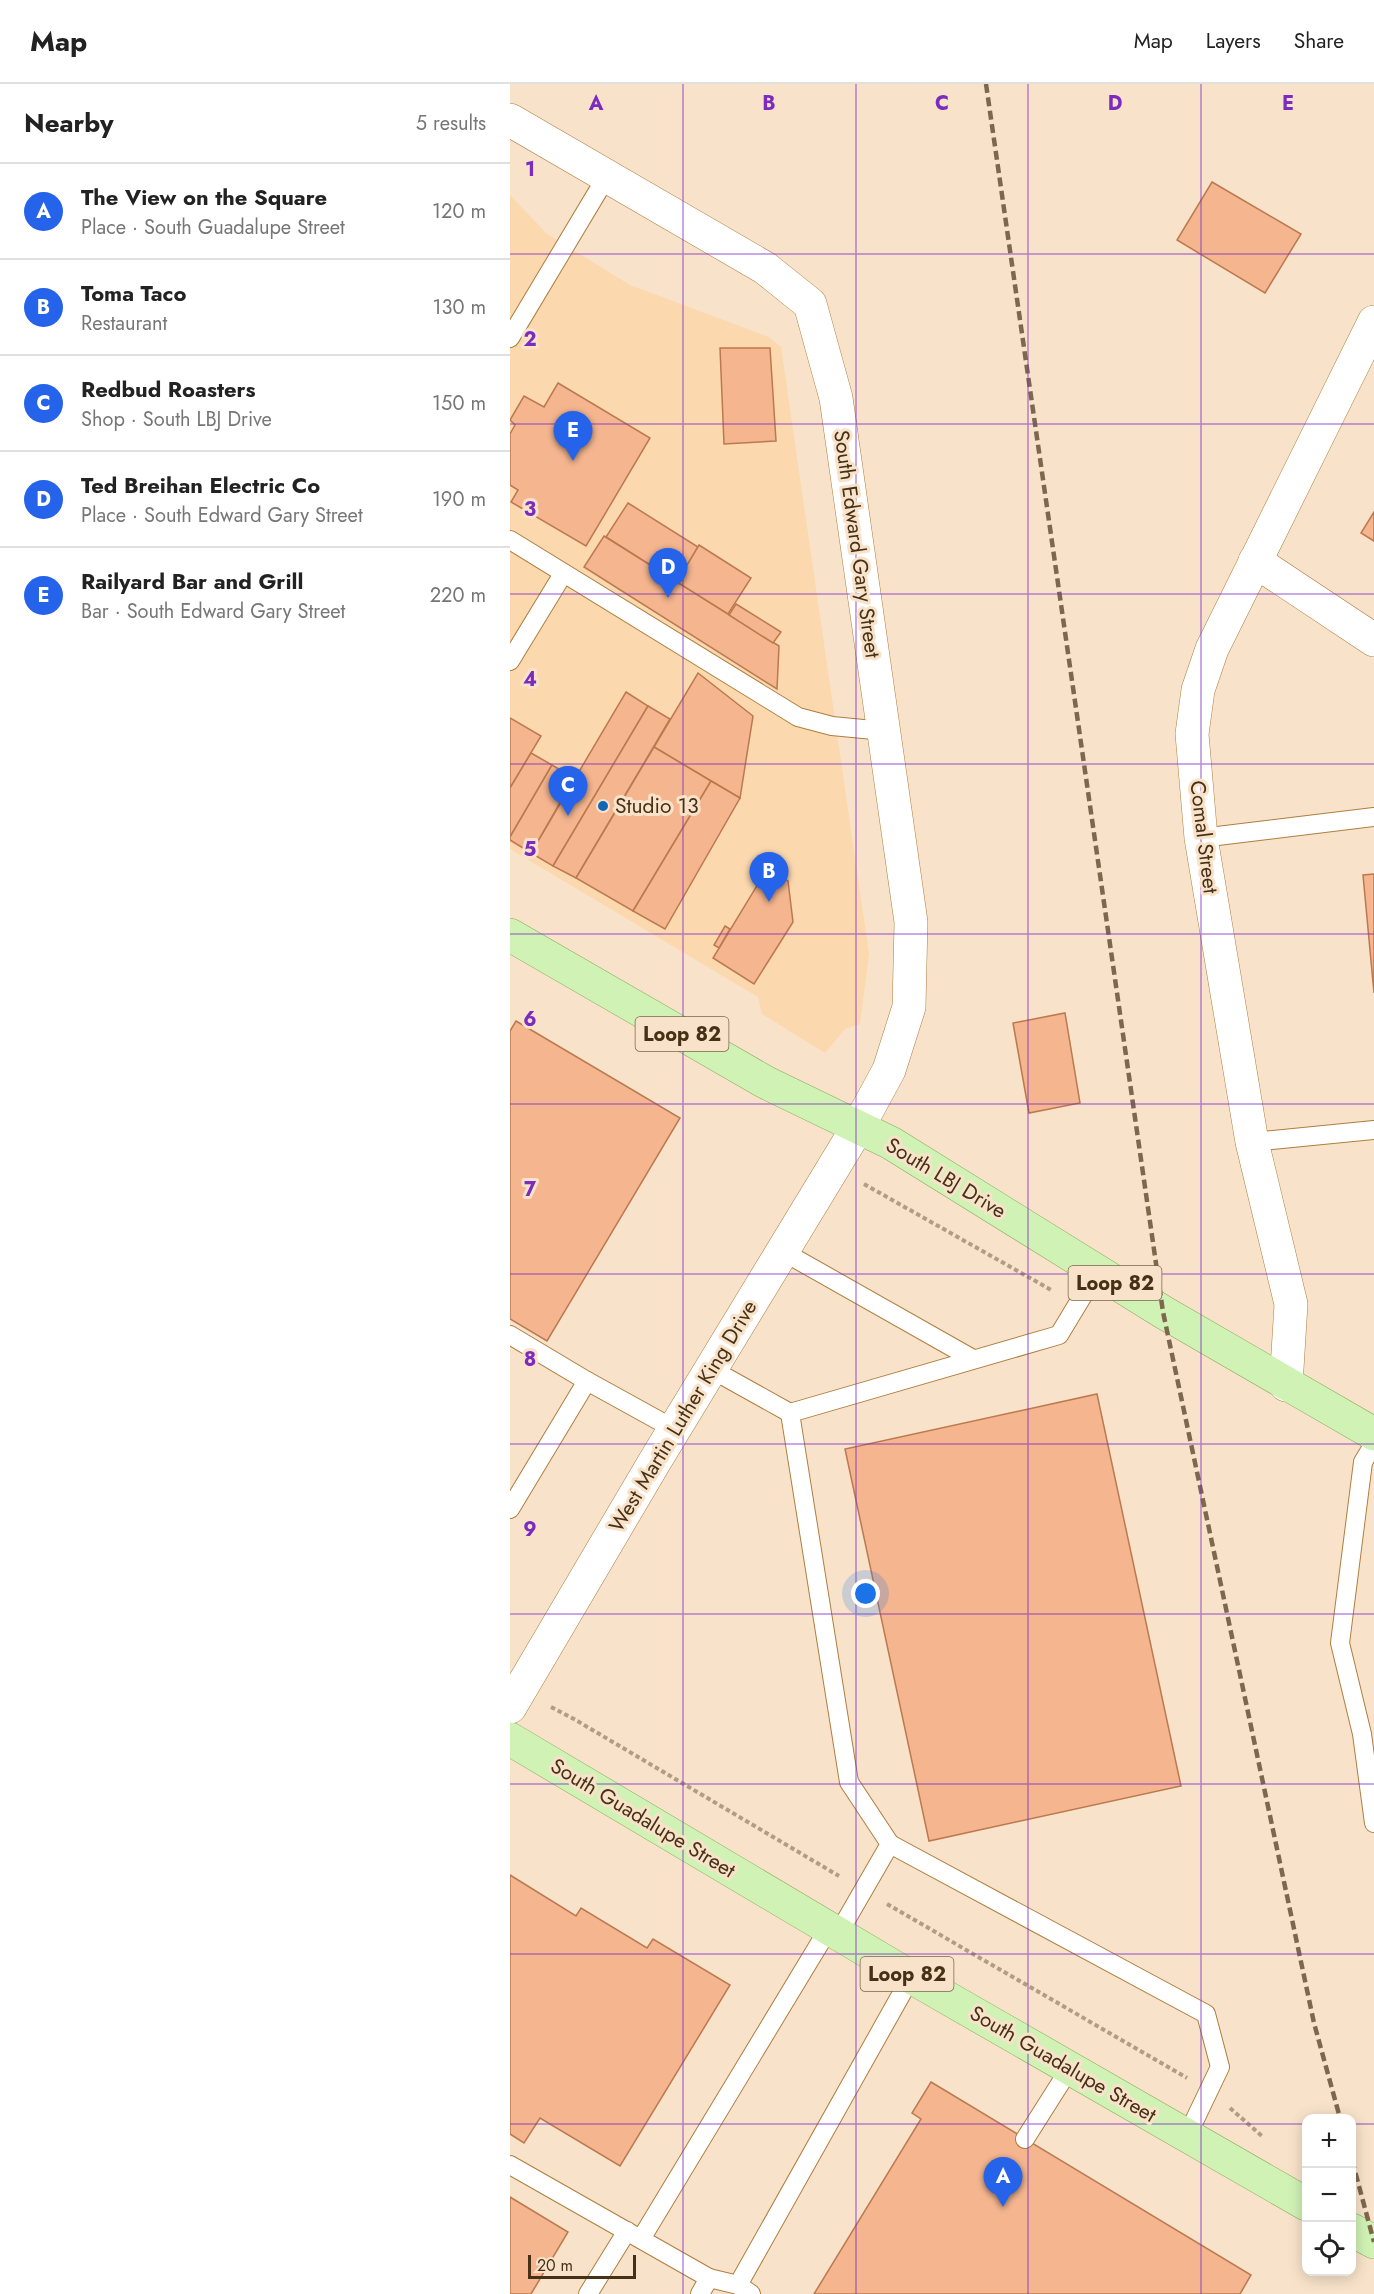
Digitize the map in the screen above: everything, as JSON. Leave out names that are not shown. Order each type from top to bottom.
[{"type":"main road","name":"South LBJ Drive","points":[[510,935],[765,1082],[891,1143],[1097,1272],[1286,1385],[1374,1434]]},
{"type":"main road","name":"South Guadalupe Street","points":[[510,1739],[911,1977],[1302,2202]]},
{"type":"main road","points":[[1356,2231],[1374,2242]]},
{"type":"street","name":"South Edward Gary Street","points":[[510,120],[765,268],[810,304],[836,398],[911,922],[909,1006],[889,1070],[858,1127]]},
{"type":"street","name":"Comal Street","points":[[1286,1385],[1291,1304],[1252,1142],[1202,838],[1192,734],[1198,690],[1212,649],[1374,322]]},
{"type":"street","points":[[1256,561],[1374,640]]},
{"type":"street","name":"West Martin Luther King Drive","points":[[510,1707],[674,1429],[858,1127]]},
{"type":"lane","points":[[510,338],[607,176]]},
{"type":"lane","points":[[510,540],[798,717],[832,726],[884,731]]},
{"type":"lane","points":[[510,661],[563,574]]},
{"type":"lane","points":[[1202,838],[1374,816]]},
{"type":"lane","points":[[1252,1142],[1374,1130]]},
{"type":"lane","points":[[782,1251],[974,1359]]},
{"type":"lane","points":[[711,1369],[790,1413],[1059,1335],[1097,1272]]},
{"type":"lane","points":[[510,1335],[586,1381],[674,1429]]},
{"type":"lane","points":[[510,1509],[586,1381]]},
{"type":"lane","points":[[790,1413],[849,1782],[890,1844],[1206,2014],[1220,2067],[1187,2136]]},
{"type":"lane","points":[[1374,1444],[1363,1462],[1340,1643],[1362,1734],[1374,1823]]},
{"type":"lane","points":[[588,2294],[634,2235],[834,1931],[863,1891],[890,1844]]},
{"type":"lane","points":[[510,2165],[709,2278],[745,2290],[911,1977]]},
{"type":"lane","points":[[1025,2139],[1070,2068]]},
{"type":"lane","points":[[700,2294],[709,2278]]},
{"type":"path","points":[[574,1719],[863,1891],[1209,2091],[1265,2139]]},
{"type":"shaded area","points":[[510,195],[547,234],[630,285],[769,337],[781,347],[869,954],[860,1024],[845,1029],[825,1053],[762,1014],[758,997],[510,849]]},
{"type":"building","points":[[1212,182],[1301,234],[1265,293],[1177,240]]},
{"type":"building","points":[[720,348],[770,348],[776,441],[724,444]]},
{"type":"building","points":[[558,383],[650,438],[586,546],[511,502],[518,490],[510,485],[510,434],[515,425],[510,420],[524,396],[544,407]]},
{"type":"building","points":[[628,503],[698,547],[677,582],[606,537]]},
{"type":"building","points":[[1374,512],[1374,541],[1361,533]]},
{"type":"building","points":[[604,536],[779,646],[777,689],[584,567]]},
{"type":"building","points":[[699,545],[751,578],[728,614],[677,582]]},
{"type":"building","points":[[736,604],[781,632],[773,643],[729,615]]},
{"type":"building","points":[[698,673],[753,716],[740,798],[654,747]]},
{"type":"building","points":[[626,692],[648,706],[553,866],[531,853]]},
{"type":"building","name":"Studio 13","points":[[648,706],[670,719],[576,878],[553,866]]},
{"type":"building","points":[[510,718],[541,736],[510,788]]},
{"type":"building","points":[[654,747],[711,781],[633,911],[576,878]]},
{"type":"building","points":[[531,753],[552,765],[510,837],[510,788]]},
{"type":"building","points":[[552,765],[574,778],[531,853],[510,840],[510,837]]},
{"type":"building","points":[[711,781],[740,798],[665,929],[633,911]]},
{"type":"building","points":[[775,856],[786,864],[787,868],[782,877],[788,881],[793,922],[754,984],[713,958]]},
{"type":"building","points":[[1374,874],[1374,993],[1363,875]]},
{"type":"building","points":[[725,926],[730,929],[719,948],[714,945]]},
{"type":"building","points":[[1065,1013],[1080,1103],[1029,1113],[1013,1023]]},
{"type":"building","points":[[516,1021],[680,1118],[547,1341],[510,1319],[510,1031]]},
{"type":"building","points":[[1097,1394],[1181,1786],[929,1841],[845,1449]]},
{"type":"building","points":[[510,1875],[576,1916],[581,1908],[647,1948],[653,1939],[730,1985],[620,2166],[540,2118],[524,2143],[510,2134]]},
{"type":"building","points":[[931,2082],[1251,2275],[1240,2294],[814,2294],[921,2119],[912,2113]]},
{"type":"building","points":[[510,2197],[568,2232],[531,2294],[510,2294]]},
{"type":"railway","points":[[986,84],[1163,1312],[1314,2023],[1339,2114]]},
{"type":"railway","points":[[1354,2168],[1374,2242]]},
{"type":"place","name":"Railyard Bar and Grill","points":[[573,461]]},
{"type":"place","name":"Ted Breihan Electric Co","points":[[668,598]]},
{"type":"place","name":"Studio 13","points":[[603,806]]},
{"type":"place","name":"Redbud Roasters","points":[[568,816]]},
{"type":"place","name":"Toma Taco","points":[[769,902]]},
{"type":"place","name":"The View on the Square","points":[[1003,2207]]}]
